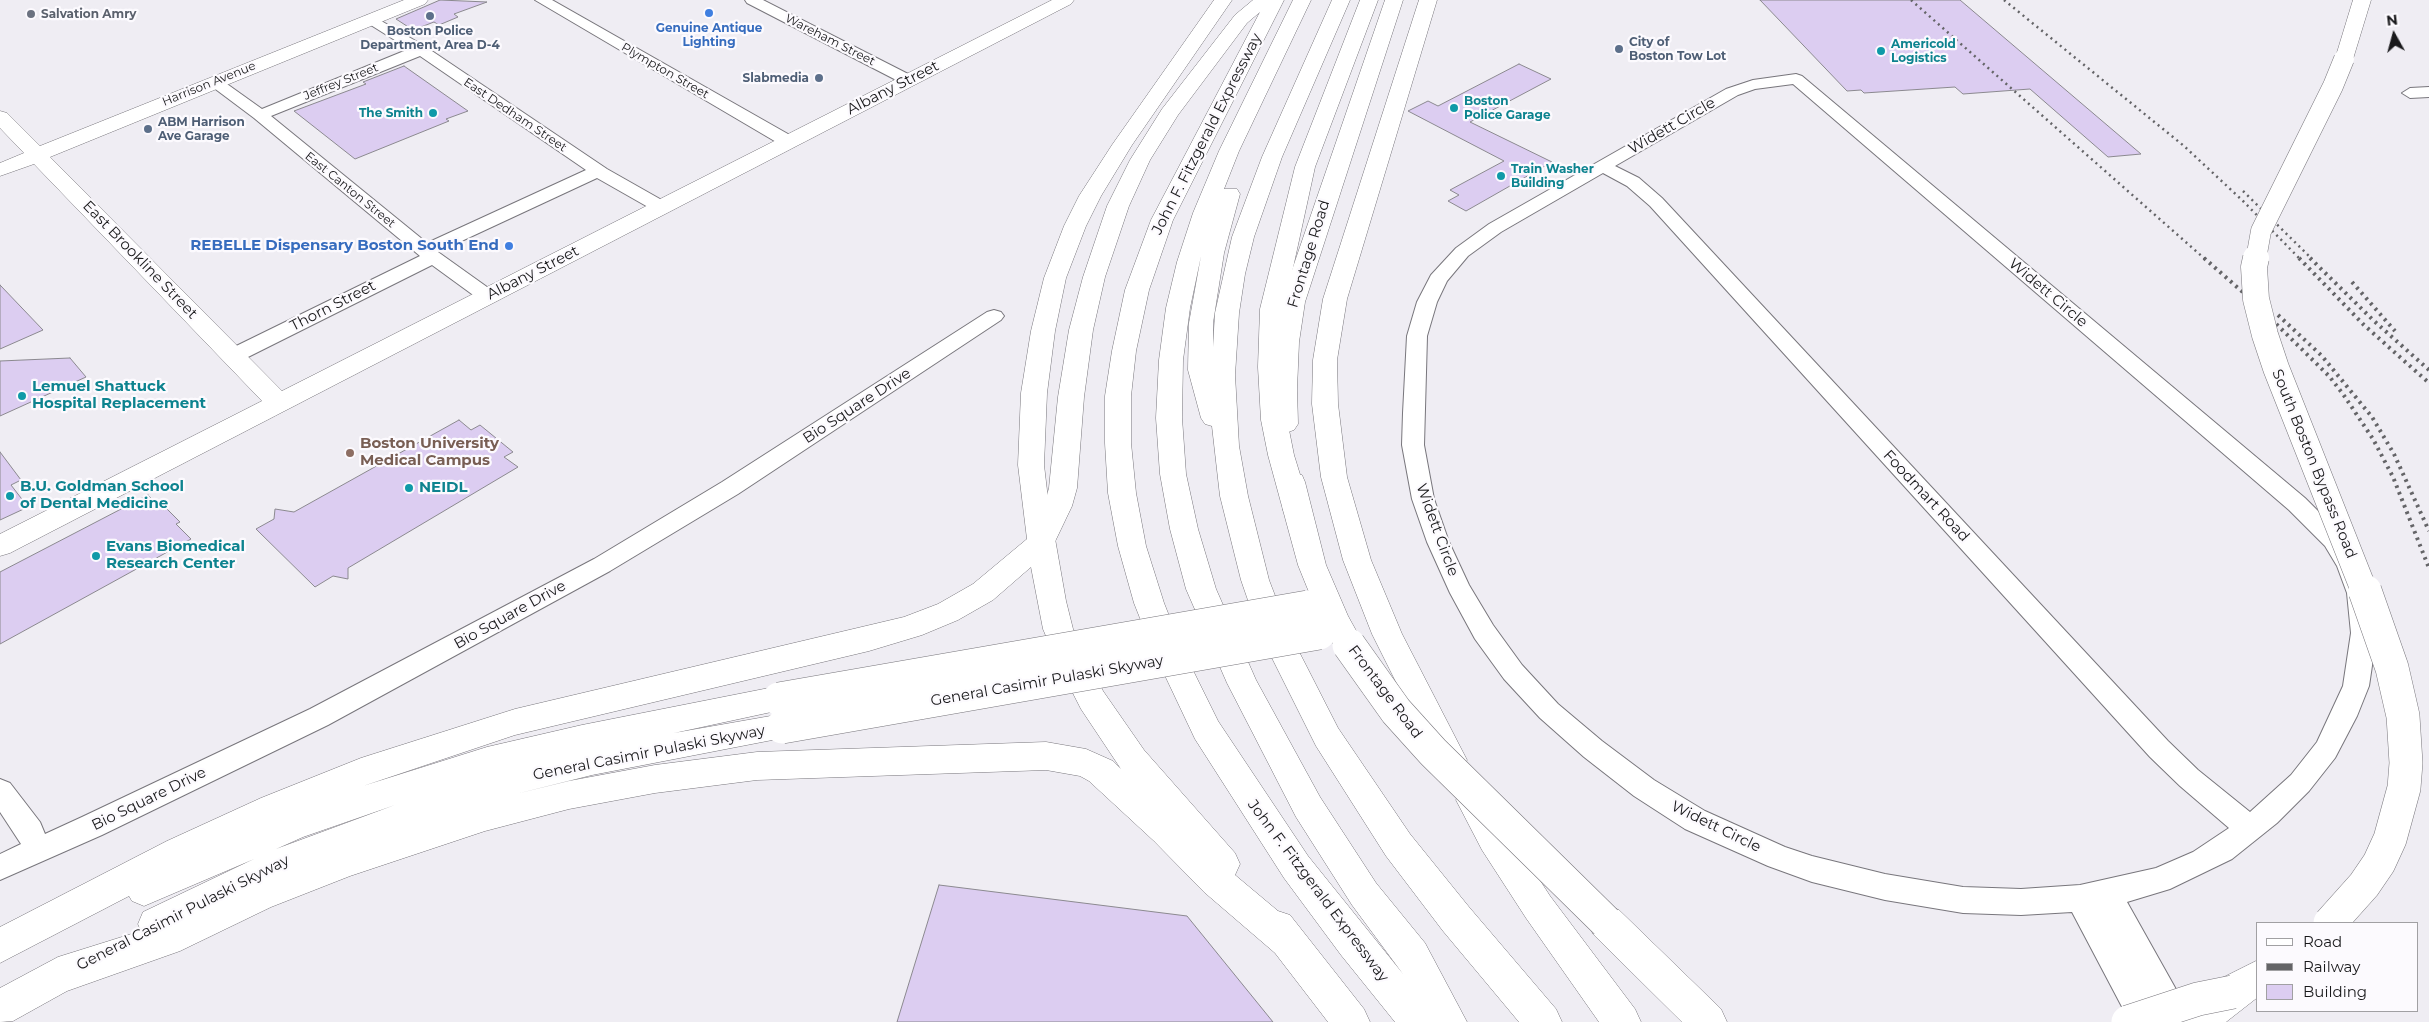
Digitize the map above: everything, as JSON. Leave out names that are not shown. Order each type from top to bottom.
[{"type":"main road","name":"Harrison Avenue","points":[[0,170],[419,0]]},
{"type":"main road","name":"Albany Street","points":[[0,546],[1065,0]]},
{"type":"main road","points":[[1223,0],[1098,182],[1075,226],[1055,278],[1040,345],[1032,425],[1032,482],[1041,543],[1058,629],[1072,662],[1092,700],[1151,781],[1289,942],[1351,1022]]},
{"type":"main road","points":[[0,946],[70,908],[227,829],[290,801],[418,752],[515,722],[911,627],[948,612],[983,592],[1041,543],[1064,488],[1071,391],[1081,330],[1099,258],[1118,206],[1149,144],[1173,107],[1241,19],[1264,0]]},
{"type":"main road","name":"John F. Fitzgerald Expressway","points":[[1275,0],[1166,211],[1137,290],[1124,352],[1118,396],[1118,442],[1122,494],[1132,546],[1149,603],[1170,655],[1206,730],[1248,797],[1296,867],[1419,1022]]},
{"type":"main road","points":[[1302,0],[1225,160],[1204,213],[1188,262],[1178,308],[1171,360],[1169,418],[1173,474],[1184,530],[1200,588],[1242,683],[1308,807],[1364,894],[1412,955],[1448,1022]]},
{"type":"main road","points":[[1229,470],[1200,370],[1201,322],[1206,287],[1229,192],[1248,147],[1318,0]]},
{"type":"main road","points":[[1341,0],[1272,157],[1243,237],[1234,274],[1226,319],[1223,376],[1224,420],[1229,470],[1239,523],[1263,604],[1292,672],[1327,738],[1398,845],[1456,919],[1543,1022]]},
{"type":"main road","points":[[1297,510],[1281,454],[1274,420],[1270,367],[1272,310],[1305,167],[1369,0]]},
{"type":"main road","name":"Frontage Road","points":[[1394,0],[1293,302],[1286,342],[1285,434],[1297,510],[1329,623],[1396,711],[1427,746],[1708,1022]]},
{"type":"main road","points":[[1428,0],[1335,299],[1325,367],[1325,404],[1329,452],[1348,531],[1368,590],[1387,634],[1431,723],[1494,839],[1567,949],[1622,1022]]},
{"type":"main road","name":"South Boston Bypass Road","points":[[2331,922],[2364,885],[2379,863],[2390,839],[2404,788],[2406,763],[2402,716],[2394,676],[2375,618],[2276,368],[2265,335],[2256,299],[2254,267],[2260,232],[2333,86],[2344,59],[2362,0]]},
{"type":"main road","name":"East Brookline Street","points":[[0,118],[38,154],[279,403]]},
{"type":"main road","name":"General Casimir Pulaski Skyway","points":[[0,961],[172,876],[283,830],[371,798],[532,749],[781,713],[1329,623]]},
{"type":"main road","name":"General Casimir Pulaski Skyway","points":[[0,1008],[199,902],[278,864],[428,806],[495,785],[781,713]]},
{"type":"main road","points":[[56,977],[167,938],[259,896],[344,862],[485,816],[569,795],[655,778],[757,766],[1046,756],[1086,763],[1101,771],[1166,830],[1216,881],[1289,942]]},
{"type":"main road","points":[[2128,1022],[2245,984]]},
{"type":"main road","points":[[2197,1022],[2245,984]]},
{"type":"street","name":"Plympton Street","points":[[542,0],[789,142]]},
{"type":"street","name":"Wareham Street","points":[[752,0],[908,80]]},
{"type":"street","name":"East Dedham Street","points":[[371,19],[421,50],[598,171],[661,207]]},
{"type":"street","name":"Jeffrey Street","points":[[260,115],[421,50]]},
{"type":"street","name":"Widett Circle","points":[[1796,79],[2322,528],[2345,558],[2359,594],[2363,633],[2356,686],[2336,732],[2314,766],[2283,801],[2249,828],[2222,850],[2160,880],[2093,896],[2051,901],[1992,901],[1917,893],[1866,883],[1812,869],[1722,833],[1644,788],[1570,730],[1513,672],[1484,632],[1448,566],[1430,520],[1418,481],[1412,429],[1416,349],[1420,324],[1427,302],[1438,279],[1462,252],[1495,228],[1737,89],[1796,79]]},
{"type":"street","name":"East Canton Street","points":[[214,82],[260,115],[288,140],[487,296]]},
{"type":"street","points":[[2410,93],[2429,92]]},
{"type":"street","name":"Foodmart Road","points":[[1602,166],[1633,182],[1656,202],[2159,749],[2189,778],[2249,828]]},
{"type":"street","name":"Thorn Street","points":[[233,356],[430,253],[598,171]]},
{"type":"street","name":"Bio Square Drive","points":[[0,867],[318,717],[430,659],[602,565],[730,488],[994,316]]},
{"type":"street","points":[[0,791],[30,831],[38,850]]},
{"type":"street","points":[[2093,896],[2146,1022]]},
{"type":"street","points":[[2093,896],[2177,1022]]},
{"type":"building","name":"Boston Police Department, Area D-4","points":[[440,0],[487,2],[454,14],[458,17],[439,25],[434,22],[413,30],[396,19]]},
{"type":"building","points":[[1760,0],[1960,0],[2141,154],[2108,157],[2030,89],[1963,94],[1955,87],[1864,93],[1861,90],[1847,91]]},
{"type":"building","points":[[1519,64],[1551,79],[1470,122],[1552,162],[1466,211],[1448,201],[1459,195],[1450,190],[1504,161],[1408,111],[1428,101],[1438,106]]},
{"type":"building","name":"The Smith","points":[[404,66],[468,111],[446,119],[449,121],[355,159],[294,111],[366,84],[363,82]]},
{"type":"building","name":"Lemuel Shattuck Hospital Replacement","points":[[0,285],[43,330],[0,349]]},
{"type":"building","name":"Lemuel Shattuck Hospital Replacement","points":[[70,358],[86,377],[0,416],[0,361]]},
{"type":"building","name":"NEIDL","points":[[459,420],[471,430],[480,425],[513,452],[504,457],[518,467],[348,568],[348,579],[333,576],[315,587],[256,529],[274,519],[275,509],[294,512]]},
{"type":"building","name":"B.U. Goldman School of Dental Medicine","points":[[0,452],[21,480],[11,485],[28,507],[0,520]]},
{"type":"building","name":"Evans Biomedical Research Center","points":[[148,495],[163,510],[166,508],[180,522],[176,524],[191,539],[0,644],[0,572]]},
{"type":"building","points":[[939,885],[1187,916],[1273,1022],[897,1022]]},
{"type":"railway","points":[[1911,0],[2205,259]]},
{"type":"railway","points":[[2004,0],[2184,146],[2243,201],[2300,259]]},
{"type":"railway","points":[[2243,191],[2312,259]]},
{"type":"railway","points":[[2204,258],[2254,302],[2329,376],[2343,394],[2373,439],[2393,477],[2429,568]]},
{"type":"railway","points":[[2299,258],[2364,325],[2429,383]]},
{"type":"railway","points":[[2310,258],[2373,320],[2429,370]]},
{"type":"railway","points":[[2352,282],[2395,331]]},
{"type":"railway","points":[[2278,315],[2322,356],[2372,417],[2394,454],[2429,531]]},
{"type":"place","name":"Genuine Antique Lighting","points":[[709,13]]},
{"type":"place","name":"Salvation Amry","points":[[31,14]]},
{"type":"place","name":"Boston Police Department, Area D-4","points":[[430,16]]},
{"type":"place","name":"City of Boston Tow Lot","points":[[1619,49]]},
{"type":"place","name":"Americold Logistics","points":[[1881,51]]},
{"type":"place","name":"Slabmedia","points":[[819,78]]},
{"type":"place","name":"Boston Police Garage","points":[[1454,108]]},
{"type":"place","name":"The Smith","points":[[433,113]]},
{"type":"place","name":"ABM Harrison Ave Garage","points":[[148,129]]},
{"type":"place","name":"Train Washer Building","points":[[1501,176]]},
{"type":"place","name":"REBELLE Dispensary Boston South End","points":[[509,246]]},
{"type":"place","name":"Lemuel Shattuck Hospital Replacement","points":[[22,396]]},
{"type":"place","name":"Boston University Medical Campus","points":[[350,453]]},
{"type":"place","name":"NEIDL","points":[[409,488]]},
{"type":"place","name":"B.U. Goldman School of Dental Medicine","points":[[10,496]]},
{"type":"place","name":"Evans Biomedical Research Center","points":[[96,556]]}]
